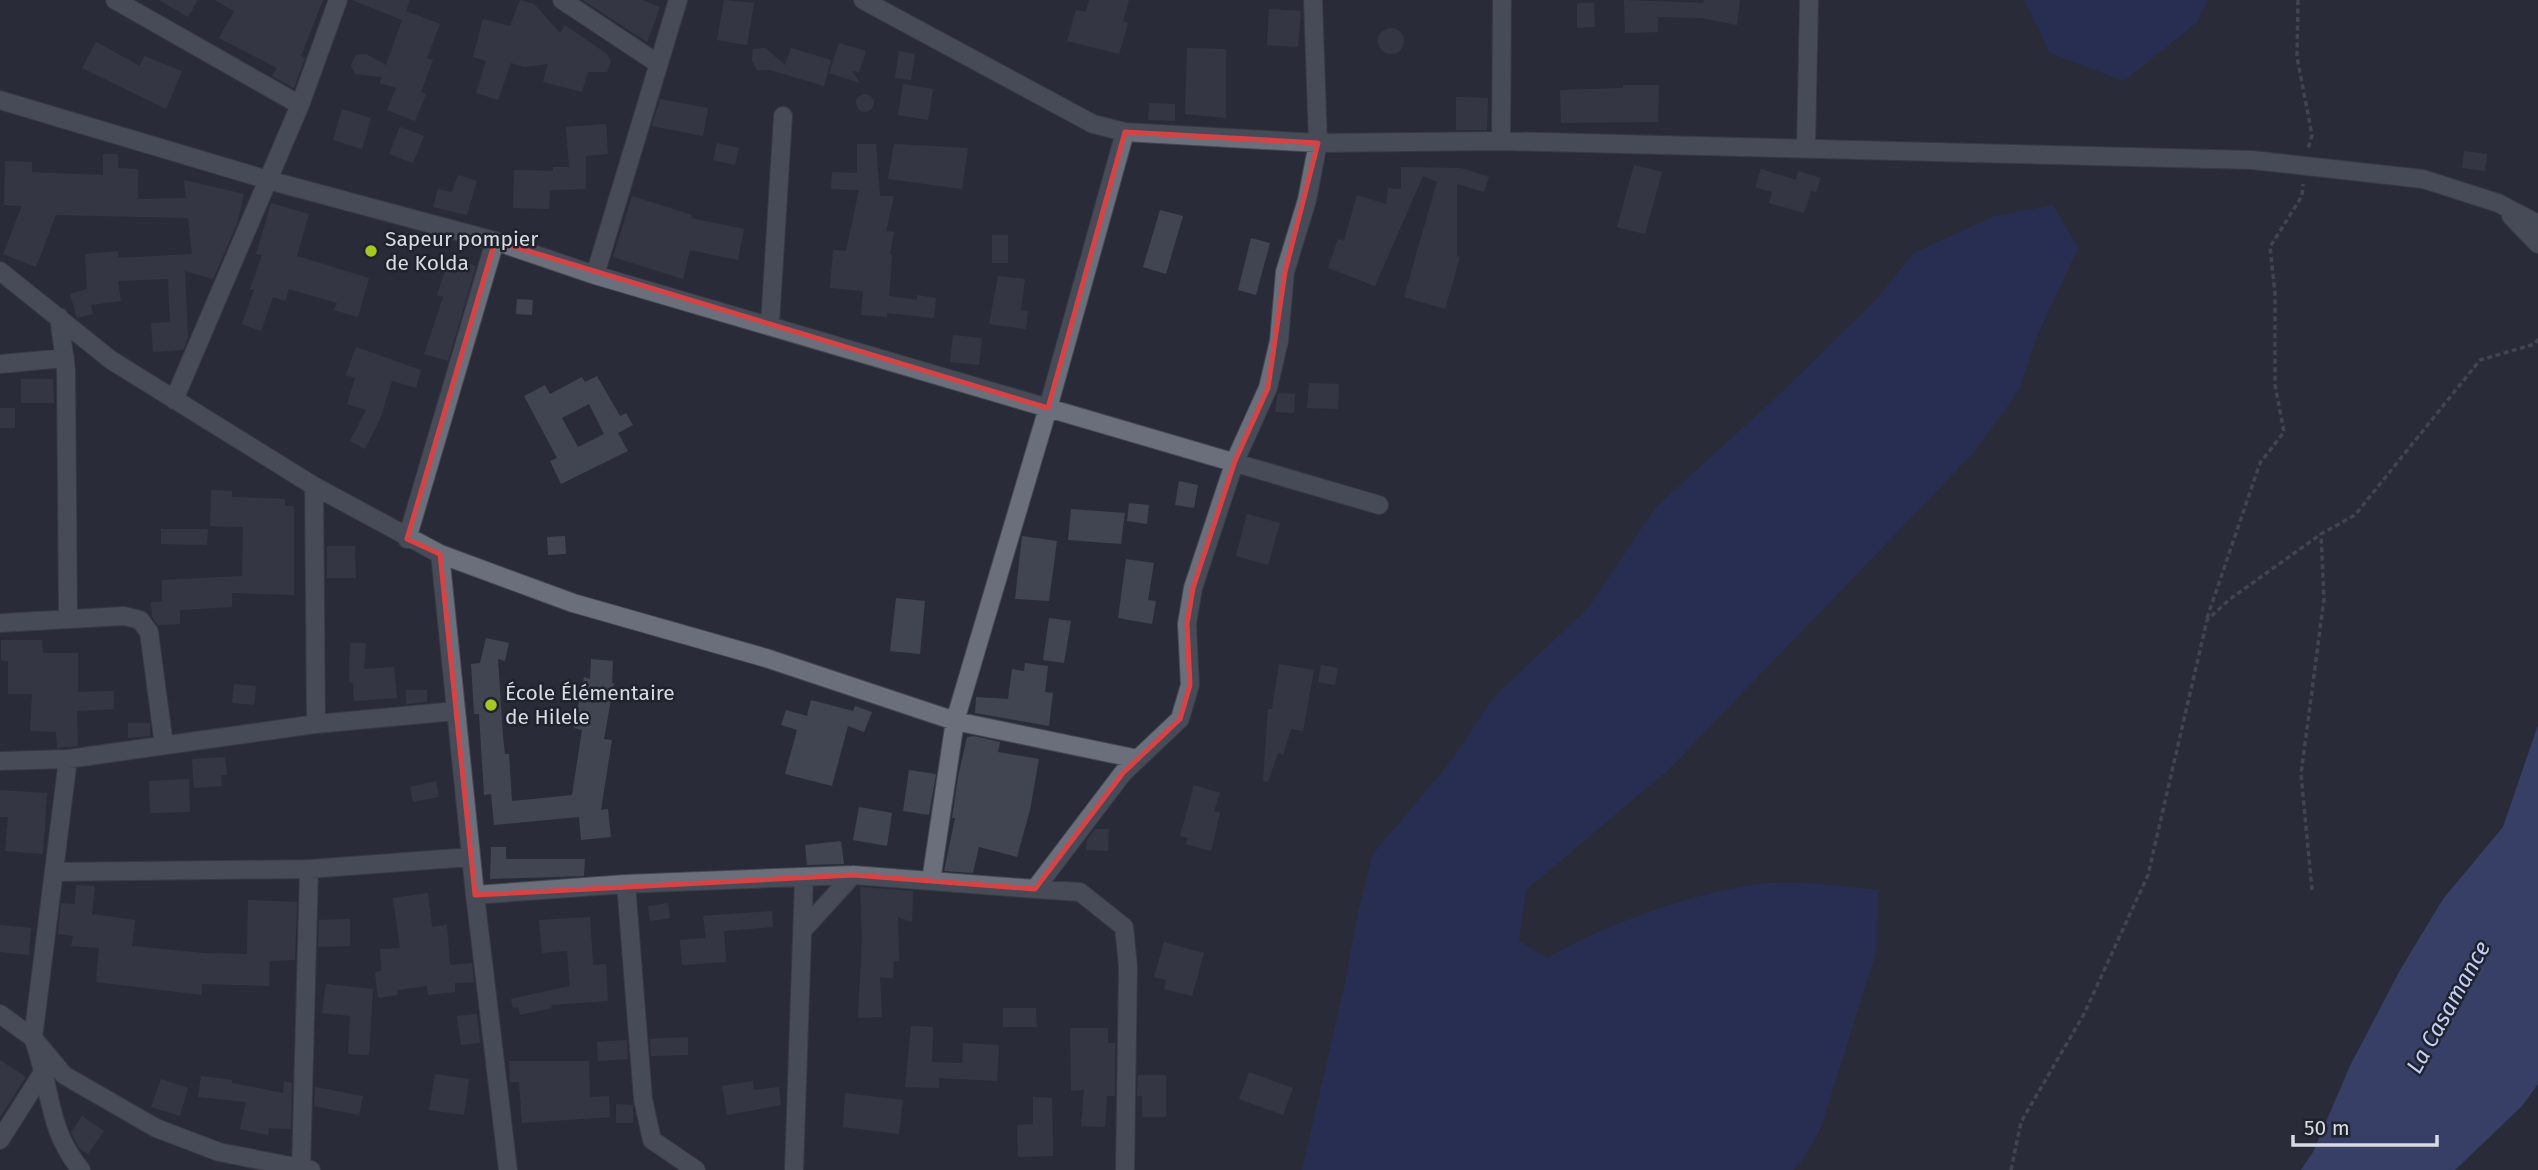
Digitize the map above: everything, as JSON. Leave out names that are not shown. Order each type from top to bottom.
[{"type":"street","points":[[115,0],[300,105]]},
{"type":"street","points":[[174,400],[300,105],[338,0]]},
{"type":"street","points":[[562,0],[657,63]]},
{"type":"street","points":[[596,275],[657,63],[678,0]]},
{"type":"street","points":[[863,0],[1093,124],[1125,132],[1318,143],[1501,141],[1658,147],[1806,147],[2305,164],[2423,179],[2498,203],[2538,224]]},
{"type":"street","points":[[1035,889],[1123,773],[1180,719],[1190,685],[1187,624],[1193,588],[1235,460],[1268,388],[1279,341],[1286,272],[1307,200],[1318,143],[1313,0]]},
{"type":"street","points":[[1501,141],[1502,0]]},
{"type":"street","points":[[1806,147],[1809,0]]},
{"type":"street","points":[[0,100],[268,180],[495,241],[596,275],[1235,460],[1290,480],[1379,505]]},
{"type":"street","points":[[769,324],[783,116]]},
{"type":"street","points":[[932,881],[955,721],[1048,408],[1125,132]]},
{"type":"street","points":[[2498,203],[2538,244]]},
{"type":"street","points":[[407,539],[495,241]]},
{"type":"street","points":[[0,271],[111,360],[314,486],[407,539],[440,554],[573,603],[766,658],[955,721],[1138,759]]},
{"type":"street","points":[[59,317],[65,358],[68,618]]},
{"type":"street","points":[[0,363],[65,358]]},
{"type":"street","points":[[314,486],[316,724]]},
{"type":"street","points":[[440,554],[475,895],[508,1170]]},
{"type":"street","points":[[0,623],[124,616],[141,620],[149,632],[164,745]]},
{"type":"street","points":[[0,761],[68,759],[316,724],[456,712]]},
{"type":"street","points":[[68,759],[33,1038],[45,1069],[52,1120],[81,1170]]},
{"type":"street","points":[[54,873],[309,869],[471,857]]},
{"type":"street","points":[[0,1014],[33,1038],[64,1076],[156,1128],[219,1152],[306,1170],[309,869]]},
{"type":"street","points":[[475,895],[626,884],[853,875],[1080,892],[1124,927],[1128,966],[1125,1170]]},
{"type":"street","points":[[802,931],[853,875]]},
{"type":"street","points":[[794,1170],[804,879]]},
{"type":"street","points":[[626,884],[643,1098],[652,1140],[696,1170]]},
{"type":"street","points":[[0,1140],[45,1069]]},
{"type":"path","points":[[2011,1170],[2021,1122],[2084,1014],[2148,875],[2207,620],[2260,463],[2284,432],[2275,385],[2275,293],[2270,247],[2302,196],[2305,164],[2312,135],[2297,57],[2298,0]]},
{"type":"path","points":[[2207,620],[2230,599],[2321,534],[2355,515],[2480,360],[2535,344],[2538,339]]},
{"type":"path","points":[[2312,890],[2301,774],[2324,599],[2321,534]]},
{"type":"highlighted area","points":[[1125,132],[1318,143],[1285,272],[1268,388],[1235,461],[1193,588],[1187,624],[1190,685],[1180,719],[1123,773],[1035,889],[853,875],[475,895],[440,554],[407,539],[495,241],[1048,408]]},
{"type":"shaded area","points":[[2024,0],[2208,0],[2197,22],[2124,81],[2050,53]]},
{"type":"shaded area","points":[[2053,205],[2078,248],[2037,336],[2019,390],[1974,452],[1669,769],[1526,890],[1519,941],[1547,958],[1623,922],[1678,902],[1733,888],[1788,883],[1878,890],[1877,949],[1820,1130],[1801,1162],[1793,1170],[1302,1170],[1373,854],[1451,761],[1495,696],[1589,607],[1656,507],[1782,392],[1874,302],[1914,253],[1995,216]]},
{"type":"water","name":"La Casamance","points":[[2538,725],[2538,1084],[2522,1106],[2455,1170],[2301,1170],[2313,1152],[2350,1066],[2399,972],[2443,899],[2503,827]]},
{"type":"building","points":[[159,0],[198,0],[188,17]]},
{"type":"building","points":[[215,0],[323,0],[301,56],[305,58],[294,88],[272,76],[277,68],[219,38],[234,11]]},
{"type":"building","points":[[352,0],[410,0],[406,11],[440,24],[427,58],[433,60],[421,92],[426,94],[415,121],[387,110],[396,88],[380,83],[382,77],[355,74],[351,65],[356,55],[366,54],[386,65],[402,20]]},
{"type":"building","points":[[520,0],[534,4],[560,33],[565,25],[607,54],[611,62],[607,72],[588,72],[582,92],[543,82],[548,64],[524,67],[511,63],[498,100],[476,93],[486,61],[473,57],[483,19],[510,26]]},
{"type":"building","points":[[583,0],[642,0],[660,7],[647,42]]},
{"type":"building","points":[[724,0],[754,3],[747,45],[717,40]]},
{"type":"building","points":[[1089,0],[1129,0],[1123,21],[1128,23],[1119,54],[1067,41],[1076,10],[1086,12]]},
{"type":"building","points":[[1624,0],[1703,3],[1704,0],[1740,0],[1737,25],[1701,18],[1658,17],[1658,32],[1625,33]]},
{"type":"building","points":[[1577,3],[1594,3],[1595,27],[1577,28]]},
{"type":"building","points":[[1269,9],[1301,11],[1298,47],[1267,45]]},
{"type":"building","points":[[1391,28],[1400,32],[1404,41],[1400,50],[1391,54],[1382,50],[1378,41],[1382,32]]},
{"type":"building","points":[[96,42],[140,66],[144,56],[182,71],[166,109],[82,68]]},
{"type":"building","points":[[839,43],[866,51],[859,72],[852,71],[860,83],[829,73]]},
{"type":"building","points":[[765,48],[785,65],[791,48],[831,60],[824,86],[770,70],[757,70],[752,61],[753,49]]},
{"type":"building","points":[[1187,48],[1226,49],[1226,118],[1185,114]]},
{"type":"building","points":[[899,51],[915,54],[911,80],[895,78]]},
{"type":"building","points":[[903,84],[933,89],[928,120],[898,115]]},
{"type":"building","points":[[1623,85],[1659,85],[1658,122],[1561,123],[1560,90],[1623,88]]},
{"type":"building","points":[[865,94],[871,97],[874,103],[871,109],[865,112],[859,109],[856,103],[859,97]]},
{"type":"building","points":[[1456,97],[1488,98],[1487,130],[1456,130]]},
{"type":"building","points":[[660,99],[708,108],[703,136],[652,126]]},
{"type":"building","points":[[1149,103],[1175,104],[1175,121],[1148,120]]},
{"type":"building","points":[[342,109],[371,118],[362,149],[333,140]]},
{"type":"building","points":[[606,124],[608,154],[586,156],[586,189],[550,190],[549,209],[513,208],[514,170],[553,171],[553,167],[569,167],[566,127]]},
{"type":"building","points":[[400,127],[424,136],[413,163],[389,154]]},
{"type":"building","points":[[717,143],[739,148],[735,165],[713,160]]},
{"type":"building","points":[[857,144],[876,144],[880,196],[894,196],[886,231],[894,232],[890,254],[889,296],[917,300],[917,295],[936,298],[934,318],[887,313],[887,317],[861,315],[863,291],[830,288],[833,250],[846,251],[859,190],[831,189],[832,172],[857,173]]},
{"type":"building","points":[[894,144],[968,148],[962,189],[888,179]]},
{"type":"building","points":[[2464,151],[2487,154],[2485,171],[2462,168]]},
{"type":"building","points":[[103,154],[118,154],[118,168],[138,169],[138,199],[186,198],[184,180],[244,194],[237,224],[213,279],[185,271],[188,338],[183,350],[153,352],[151,323],[170,322],[168,279],[118,281],[121,301],[91,305],[93,314],[77,318],[70,294],[87,289],[85,254],[118,251],[118,258],[192,254],[188,218],[56,215],[36,267],[3,254],[22,206],[4,205],[5,161],[32,162],[32,172],[103,175]]},
{"type":"building","points":[[1634,165],[1662,172],[1645,234],[1617,227]]},
{"type":"building","points":[[1401,167],[1461,168],[1489,177],[1484,192],[1457,184],[1457,256],[1460,257],[1445,309],[1404,297],[1437,182],[1423,176],[1375,286],[1328,268],[1338,239],[1344,241],[1357,195],[1386,204],[1388,188],[1401,189]]},
{"type":"building","points":[[1761,169],[1796,180],[1798,171],[1821,178],[1816,192],[1811,191],[1804,213],[1769,203],[1772,192],[1755,187]]},
{"type":"building","points":[[458,175],[477,181],[467,215],[433,207],[438,189],[452,192]]},
{"type":"building","points":[[632,196],[692,215],[691,218],[744,229],[738,260],[690,250],[683,279],[613,257]]},
{"type":"building","points":[[271,203],[309,214],[297,256],[369,278],[358,317],[334,310],[337,303],[289,289],[285,301],[273,297],[261,331],[242,324],[254,290],[250,289],[262,255],[256,254]]},
{"type":"building","points":[[1160,210],[1183,216],[1166,274],[1143,267]]},
{"type":"building","points":[[992,235],[1008,235],[1008,263],[992,263]]},
{"type":"building","points":[[1251,238],[1270,243],[1256,295],[1238,290]]},
{"type":"building","points":[[450,257],[476,266],[448,361],[424,354],[443,297],[437,295]]},
{"type":"building","points":[[998,276],[1025,279],[1021,310],[1028,311],[1026,329],[989,324]]},
{"type":"building","points":[[517,299],[533,300],[532,315],[516,314]]},
{"type":"building","points":[[953,335],[982,338],[979,365],[950,362]]},
{"type":"building","points":[[356,347],[421,370],[416,388],[392,381],[381,417],[365,449],[350,441],[366,410],[347,404],[355,378],[346,375]]},
{"type":"building","points":[[597,376],[620,416],[626,413],[633,425],[618,433],[628,451],[561,484],[550,461],[557,458],[524,396],[545,385],[550,394],[582,377],[585,382]],"holes":[[[589,404],[604,434],[578,447],[562,418]]]},
{"type":"building","points":[[21,379],[53,379],[54,403],[21,403]]},
{"type":"building","points":[[1309,383],[1339,384],[1338,409],[1307,408]]},
{"type":"building","points":[[1278,393],[1295,394],[1294,413],[1275,412]]},
{"type":"building","points":[[0,408],[15,408],[15,428],[0,428]]},
{"type":"building","points":[[1179,481],[1198,485],[1194,508],[1175,505]]},
{"type":"building","points":[[211,490],[232,491],[232,497],[285,499],[285,506],[294,506],[294,595],[232,593],[232,607],[180,610],[180,624],[158,625],[152,617],[151,602],[162,602],[162,580],[242,576],[243,527],[210,526]]},
{"type":"building","points":[[1129,503],[1149,505],[1147,524],[1127,521]]},
{"type":"building","points":[[1071,509],[1125,513],[1121,544],[1068,540]]},
{"type":"building","points":[[1247,514],[1280,523],[1268,565],[1236,556]]},
{"type":"building","points":[[161,529],[208,529],[207,545],[161,544]]},
{"type":"building","points":[[565,536],[566,554],[548,555],[547,537]]},
{"type":"building","points":[[1022,536],[1057,541],[1049,601],[1015,599]]},
{"type":"building","points":[[327,546],[355,546],[356,578],[327,578]]},
{"type":"building","points":[[1126,559],[1154,563],[1148,600],[1156,601],[1152,624],[1118,618]]},
{"type":"building","points":[[896,598],[925,601],[920,654],[890,651]]},
{"type":"building","points":[[1049,618],[1071,621],[1064,663],[1043,660]]},
{"type":"building","points":[[486,638],[509,643],[505,661],[498,659],[503,736],[505,754],[509,754],[512,801],[572,795],[582,730],[574,728],[584,677],[590,679],[591,659],[613,661],[614,683],[604,739],[612,740],[601,810],[608,809],[611,837],[581,840],[579,817],[494,825],[491,794],[484,795],[479,714],[474,714],[471,664],[480,663]]},
{"type":"building","points":[[1,640],[42,640],[43,653],[78,653],[78,692],[114,691],[114,709],[77,711],[78,746],[57,748],[56,732],[30,731],[32,694],[8,694],[8,661],[1,661]]},
{"type":"building","points":[[350,643],[366,643],[364,669],[394,667],[397,698],[354,701],[353,683],[349,682]]},
{"type":"building","points":[[1025,663],[1048,666],[1045,692],[1053,693],[1049,726],[975,713],[976,697],[1008,699],[1012,669],[1024,671]]},
{"type":"building","points":[[1279,664],[1314,670],[1303,731],[1291,729],[1283,755],[1278,753],[1268,782],[1263,781],[1268,709],[1272,709]]},
{"type":"building","points":[[1321,665],[1338,668],[1335,685],[1318,682]]},
{"type":"building","points":[[234,684],[256,686],[254,705],[232,703]]},
{"type":"building","points":[[406,690],[427,690],[427,702],[406,704]]},
{"type":"building","points":[[811,700],[853,711],[855,706],[872,712],[864,732],[848,726],[832,786],[785,774],[797,730],[781,725],[786,710],[807,716]]},
{"type":"building","points":[[128,723],[150,723],[150,736],[128,738]]},
{"type":"building","points":[[967,737],[1000,742],[998,752],[1039,759],[1030,810],[1017,857],[979,847],[973,873],[944,871],[955,818],[952,818],[958,777]]},
{"type":"building","points":[[225,757],[227,775],[221,775],[222,786],[194,788],[192,759]]},
{"type":"building","points":[[909,770],[936,774],[929,815],[903,811]]},
{"type":"building","points":[[189,779],[190,812],[150,813],[149,781]]},
{"type":"building","points":[[436,781],[439,797],[413,802],[410,787]]},
{"type":"building","points":[[1194,785],[1220,793],[1214,811],[1220,813],[1211,851],[1186,844],[1188,838],[1180,836]]},
{"type":"building","points":[[0,790],[47,793],[43,854],[5,851],[8,817],[0,817]]},
{"type":"building","points":[[859,807],[892,813],[887,846],[853,840]]},
{"type":"building","points":[[1095,829],[1109,829],[1108,851],[1086,850],[1087,840]]},
{"type":"building","points":[[841,841],[844,864],[807,865],[805,845]]},
{"type":"building","points":[[491,847],[506,847],[506,859],[585,859],[584,876],[490,879]]},
{"type":"building","points":[[76,885],[95,886],[92,914],[135,920],[132,946],[204,953],[247,954],[248,900],[297,902],[295,960],[270,961],[269,986],[202,984],[202,995],[96,982],[99,948],[71,946],[73,936],[58,934],[61,903],[75,904]]},
{"type":"building","points":[[860,887],[913,891],[912,922],[898,917],[899,961],[894,961],[893,978],[880,977],[882,1017],[858,1018],[862,939]]},
{"type":"building","points":[[428,893],[432,927],[447,925],[450,965],[472,963],[474,982],[455,983],[455,992],[428,995],[427,986],[397,990],[398,995],[378,998],[375,972],[381,971],[380,949],[400,948],[393,898]]},
{"type":"building","points":[[668,903],[670,918],[650,921],[648,906]]},
{"type":"building","points":[[772,911],[773,927],[724,931],[726,962],[682,965],[680,940],[706,938],[703,916]]},
{"type":"building","points":[[590,917],[593,965],[606,964],[608,1001],[551,1005],[552,1008],[520,1015],[518,1007],[513,1008],[511,999],[570,986],[567,951],[542,953],[539,920]]},
{"type":"building","points":[[350,919],[350,946],[318,947],[319,920]]},
{"type":"building","points":[[0,925],[31,928],[29,955],[0,952]]},
{"type":"building","points":[[1164,942],[1204,953],[1192,996],[1164,989],[1166,980],[1154,977]]},
{"type":"building","points":[[326,984],[373,989],[369,1055],[348,1054],[350,1016],[322,1013]]},
{"type":"building","points":[[1003,1008],[1036,1008],[1037,1027],[1003,1027]]},
{"type":"building","points":[[477,1014],[480,1043],[461,1045],[457,1016]]},
{"type":"building","points":[[911,1026],[933,1027],[932,1062],[962,1063],[963,1043],[999,1045],[997,1081],[939,1078],[939,1088],[905,1087]]},
{"type":"building","points":[[1070,1028],[1108,1028],[1108,1043],[1115,1043],[1115,1096],[1107,1096],[1105,1127],[1081,1126],[1084,1090],[1071,1091]]},
{"type":"building","points":[[688,1037],[688,1055],[651,1056],[650,1039]]},
{"type":"building","points":[[627,1040],[628,1059],[598,1061],[597,1042]]},
{"type":"building","points":[[0,1060],[26,1077],[0,1117]]},
{"type":"building","points":[[509,1061],[589,1061],[590,1097],[609,1096],[610,1117],[522,1123],[519,1082],[510,1082]]},
{"type":"building","points":[[1249,1072],[1293,1088],[1283,1115],[1239,1099]]},
{"type":"building","points":[[435,1074],[469,1079],[464,1115],[429,1110]]},
{"type":"building","points":[[1138,1075],[1166,1075],[1166,1117],[1142,1117],[1142,1096],[1137,1096]]},
{"type":"building","points":[[201,1076],[232,1080],[232,1083],[283,1093],[284,1081],[292,1083],[291,1129],[269,1128],[268,1135],[240,1129],[246,1102],[198,1097]]},
{"type":"building","points":[[161,1079],[188,1088],[180,1116],[151,1107]]},
{"type":"building","points":[[753,1081],[754,1090],[779,1087],[781,1105],[727,1115],[722,1086]]},
{"type":"building","points":[[315,1087],[363,1096],[359,1115],[314,1106]]},
{"type":"building","points":[[845,1093],[903,1100],[899,1134],[843,1127]]},
{"type":"building","points":[[1033,1097],[1052,1098],[1053,1156],[1018,1157],[1017,1125],[1033,1124]]},
{"type":"building","points":[[616,1104],[633,1105],[633,1123],[616,1123]]},
{"type":"building","points":[[82,1116],[104,1131],[88,1154],[79,1148],[71,1132]]},
{"type":"place","name":"Sapeur pompier de Kolda","points":[[371,251]]},
{"type":"place","name":"École Élémentaire de Hilele","points":[[491,705]]}]
